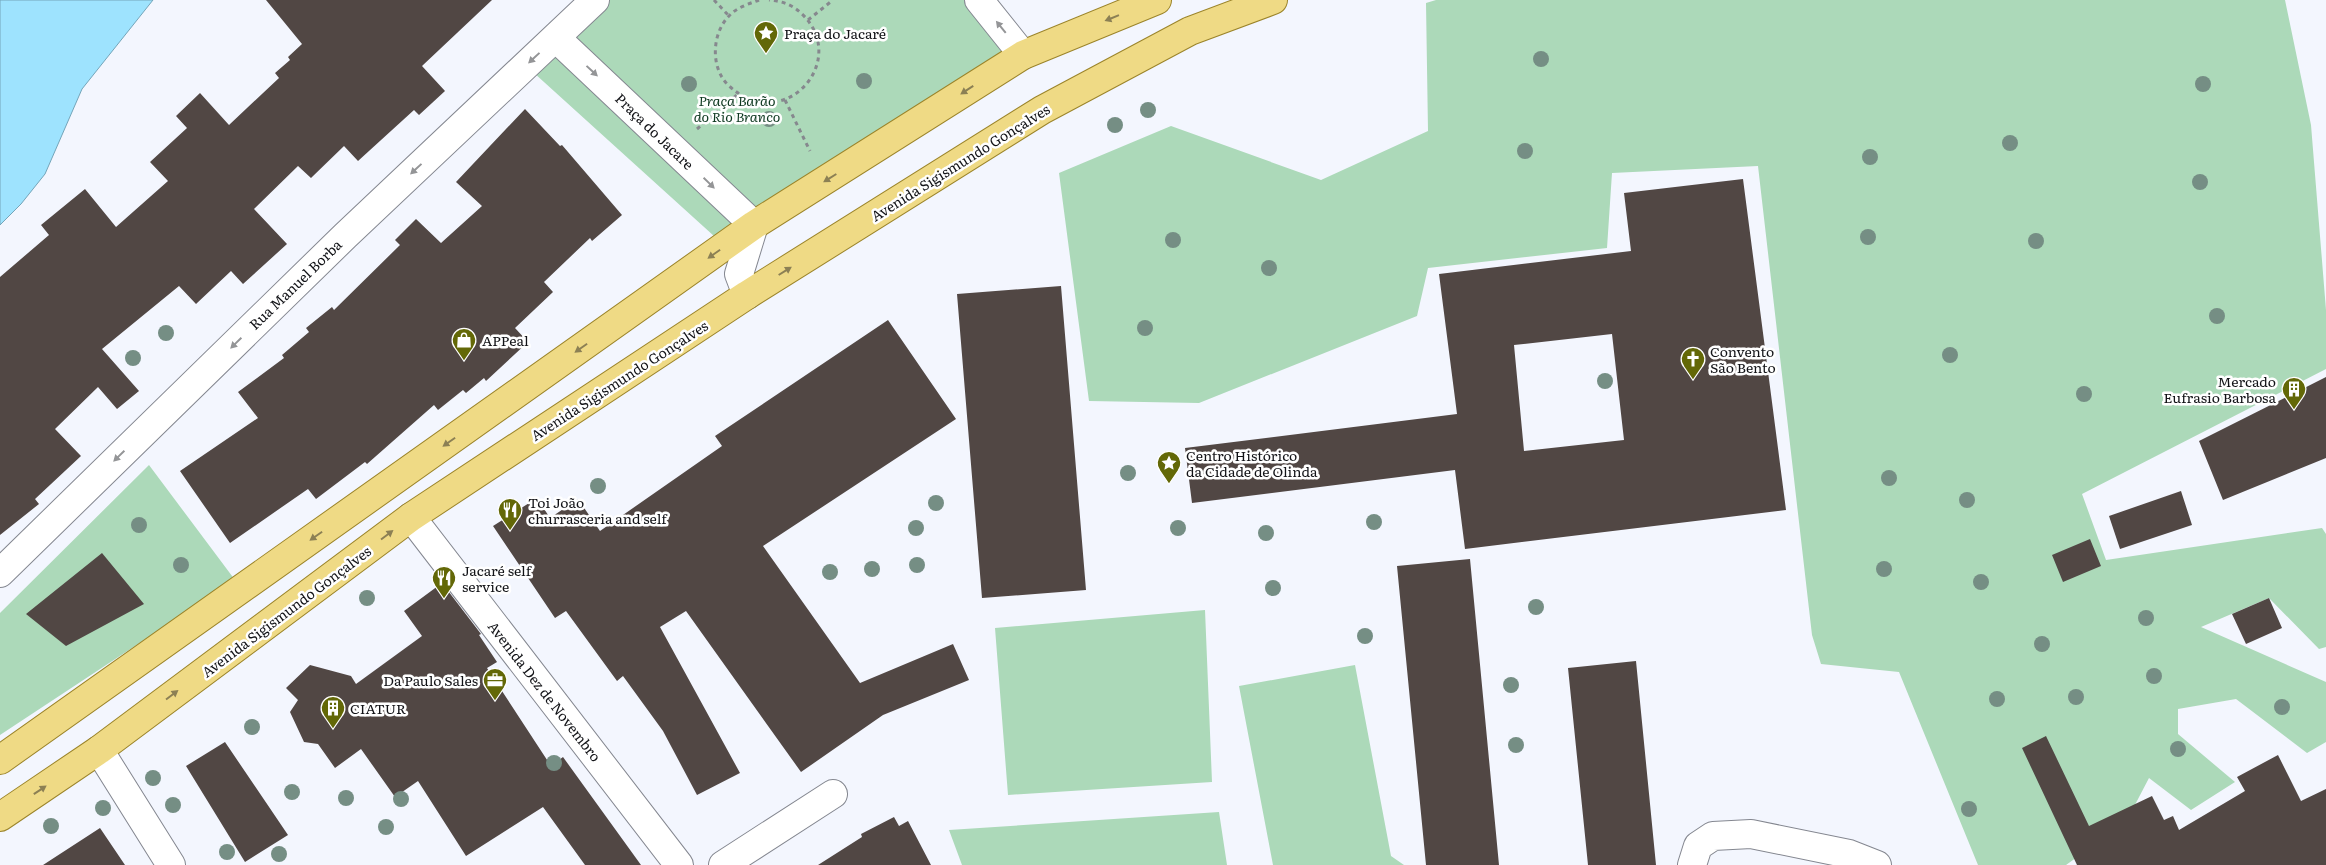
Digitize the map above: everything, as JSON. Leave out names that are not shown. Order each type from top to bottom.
[{"type":"main road","points":[[0,760],[754,225],[1023,55],[1157,0]]},
{"type":"main road","name":"Avenida Sigismundo Gonçalves","points":[[0,818],[99,750],[411,517],[747,295],[1042,110],[1190,31],[1273,0]]},
{"type":"street","name":"Rua Manuel Borba","points":[[4,561],[595,0]]},
{"type":"street","points":[[979,0],[1023,55]]},
{"type":"street","name":"Praça do Jacare","points":[[556,38],[754,225]]},
{"type":"street","points":[[747,295],[739,274],[754,225]]},
{"type":"street","name":"Avenida Dez de Novembro","points":[[411,517],[679,865]]},
{"type":"street","points":[[99,750],[171,865]]},
{"type":"street","points":[[723,865],[833,794]]},
{"type":"street","points":[[1692,865],[1698,846],[1713,836],[1751,834],[1849,854],[1876,865]]},
{"type":"path","points":[[714,0],[729,16]]},
{"type":"path","points":[[759,0],[743,5],[729,16],[719,31],[715,48],[717,66],[726,82],[738,94],[755,102],[770,103],[785,100],[798,93],[809,82],[816,68],[819,53],[816,36],[808,20],[795,8],[778,0],[769,0]]},
{"type":"path","points":[[808,20],[833,0]]},
{"type":"path","points":[[785,100],[811,153]]},
{"type":"green space","name":"Praça Barão do Rio Branco","points":[[600,0],[970,0],[1018,53],[725,246],[523,63]]},
{"type":"green space","points":[[1436,0],[2285,0],[2311,125],[2326,310],[2326,369],[2082,494],[2106,560],[2322,528],[2326,534],[2326,647],[2319,649],[2269,598],[2201,627],[2326,682],[2326,742],[2307,753],[2236,699],[2178,709],[2178,734],[2235,782],[2191,810],[2149,778],[2126,822],[2066,865],[1978,865],[1899,672],[1821,664],[1812,635],[1758,166],[1612,173],[1607,248],[1428,268],[1417,316],[1199,403],[1089,401],[1059,173],[1171,126],[1321,180],[1428,131],[1426,3]]},
{"type":"green space","points":[[149,465],[235,580],[0,735],[0,613]]},
{"type":"green space","points":[[1205,610],[1212,782],[1008,795],[995,628]]},
{"type":"green space","points":[[1355,665],[1391,856],[1404,865],[1273,865],[1239,686]]},
{"type":"green space","points":[[1219,812],[1227,865],[962,865],[949,830]]},
{"type":"water","points":[[0,0],[153,0],[82,89],[45,174],[21,204],[0,225]]},
{"type":"building","points":[[266,0],[492,0],[422,66],[445,91],[419,115],[414,110],[358,161],[344,146],[311,178],[298,166],[254,209],[287,244],[243,284],[231,271],[196,304],[179,286],[102,349],[139,391],[117,409],[98,387],[55,429],[81,456],[35,499],[39,504],[0,535],[0,277],[49,235],[41,225],[85,189],[116,227],[168,181],[150,162],[187,128],[176,116],[200,93],[229,125],[279,78],[275,73],[290,60],[288,57],[302,44]]},
{"type":"building","points":[[525,109],[560,146],[562,145],[622,215],[592,241],[590,238],[544,282],[553,292],[515,328],[528,342],[486,381],[484,378],[466,393],[463,390],[438,410],[434,405],[367,464],[365,462],[316,499],[308,489],[230,543],[180,471],[258,418],[238,392],[284,358],[282,355],[309,332],[306,328],[332,307],[334,310],[400,245],[395,240],[416,219],[441,243],[482,206],[456,182]]},
{"type":"building","name":"Convento São Bento","points":[[1743,179],[1786,510],[1465,549],[1455,470],[1192,503],[1185,448],[1457,414],[1439,274],[1631,251],[1624,193]],"holes":[[[1612,334],[1624,440],[1524,451],[1514,345]]]},
{"type":"building","points":[[1061,286],[1086,590],[982,598],[957,294]]},
{"type":"building","points":[[888,320],[956,419],[763,546],[860,683],[953,644],[969,680],[883,715],[801,772],[686,611],[660,627],[740,773],[697,795],[663,731],[623,676],[617,681],[566,611],[555,618],[493,526],[537,498],[550,518],[578,499],[600,531],[722,446],[715,436]]},
{"type":"building","name":"Mercado Eufrasio Barbosa","points":[[2326,377],[2326,458],[2223,500],[2199,441]]},
{"type":"building","points":[[2181,491],[2192,525],[2120,549],[2109,516]]},
{"type":"building","points":[[2090,539],[2101,566],[2063,582],[2052,555]]},
{"type":"building","points":[[102,553],[144,604],[66,646],[26,614]]},
{"type":"building","points":[[1470,559],[1499,865],[1426,865],[1397,566]]},
{"type":"building","points":[[442,583],[481,634],[479,635],[497,662],[487,668],[551,766],[563,757],[641,865],[585,865],[543,807],[466,856],[418,781],[395,797],[361,749],[335,768],[318,744],[304,742],[290,712],[298,700],[286,688],[310,665],[351,676],[356,684],[422,636],[404,611]]},
{"type":"building","points":[[2269,598],[2282,628],[2246,644],[2232,614]]},
{"type":"building","points":[[1636,661],[1656,865],[1588,865],[1568,668]]},
{"type":"building","points":[[2046,736],[2089,826],[2152,796],[2164,820],[2173,816],[2179,830],[2245,791],[2237,777],[2278,755],[2301,801],[2326,789],[2326,865],[2077,865],[2022,748]]},
{"type":"building","points":[[225,742],[288,835],[245,862],[186,766]]},
{"type":"building","points":[[894,817],[899,826],[908,821],[931,865],[818,865],[862,837],[861,834]]},
{"type":"building","points":[[100,828],[125,865],[43,865]]},
{"type":"place","name":"Praça do Jacaré","points":[[766,54]]},
{"type":"place","name":"APPeal","points":[[464,361]]},
{"type":"place","name":"Convento São Bento","points":[[1693,380]]},
{"type":"place","name":"Mercado Eufrasio Barbosa","points":[[2294,410]]},
{"type":"place","name":"Centro Histórico da Cidade de Olinda","points":[[1169,484]]},
{"type":"place","name":"Toi João churrasceria and self","points":[[510,531]]},
{"type":"place","name":"Jacaré self service","points":[[444,599]]},
{"type":"place","name":"Da Paulo Sales","points":[[495,701]]},
{"type":"place","name":"CIATUR","points":[[333,729]]}]
